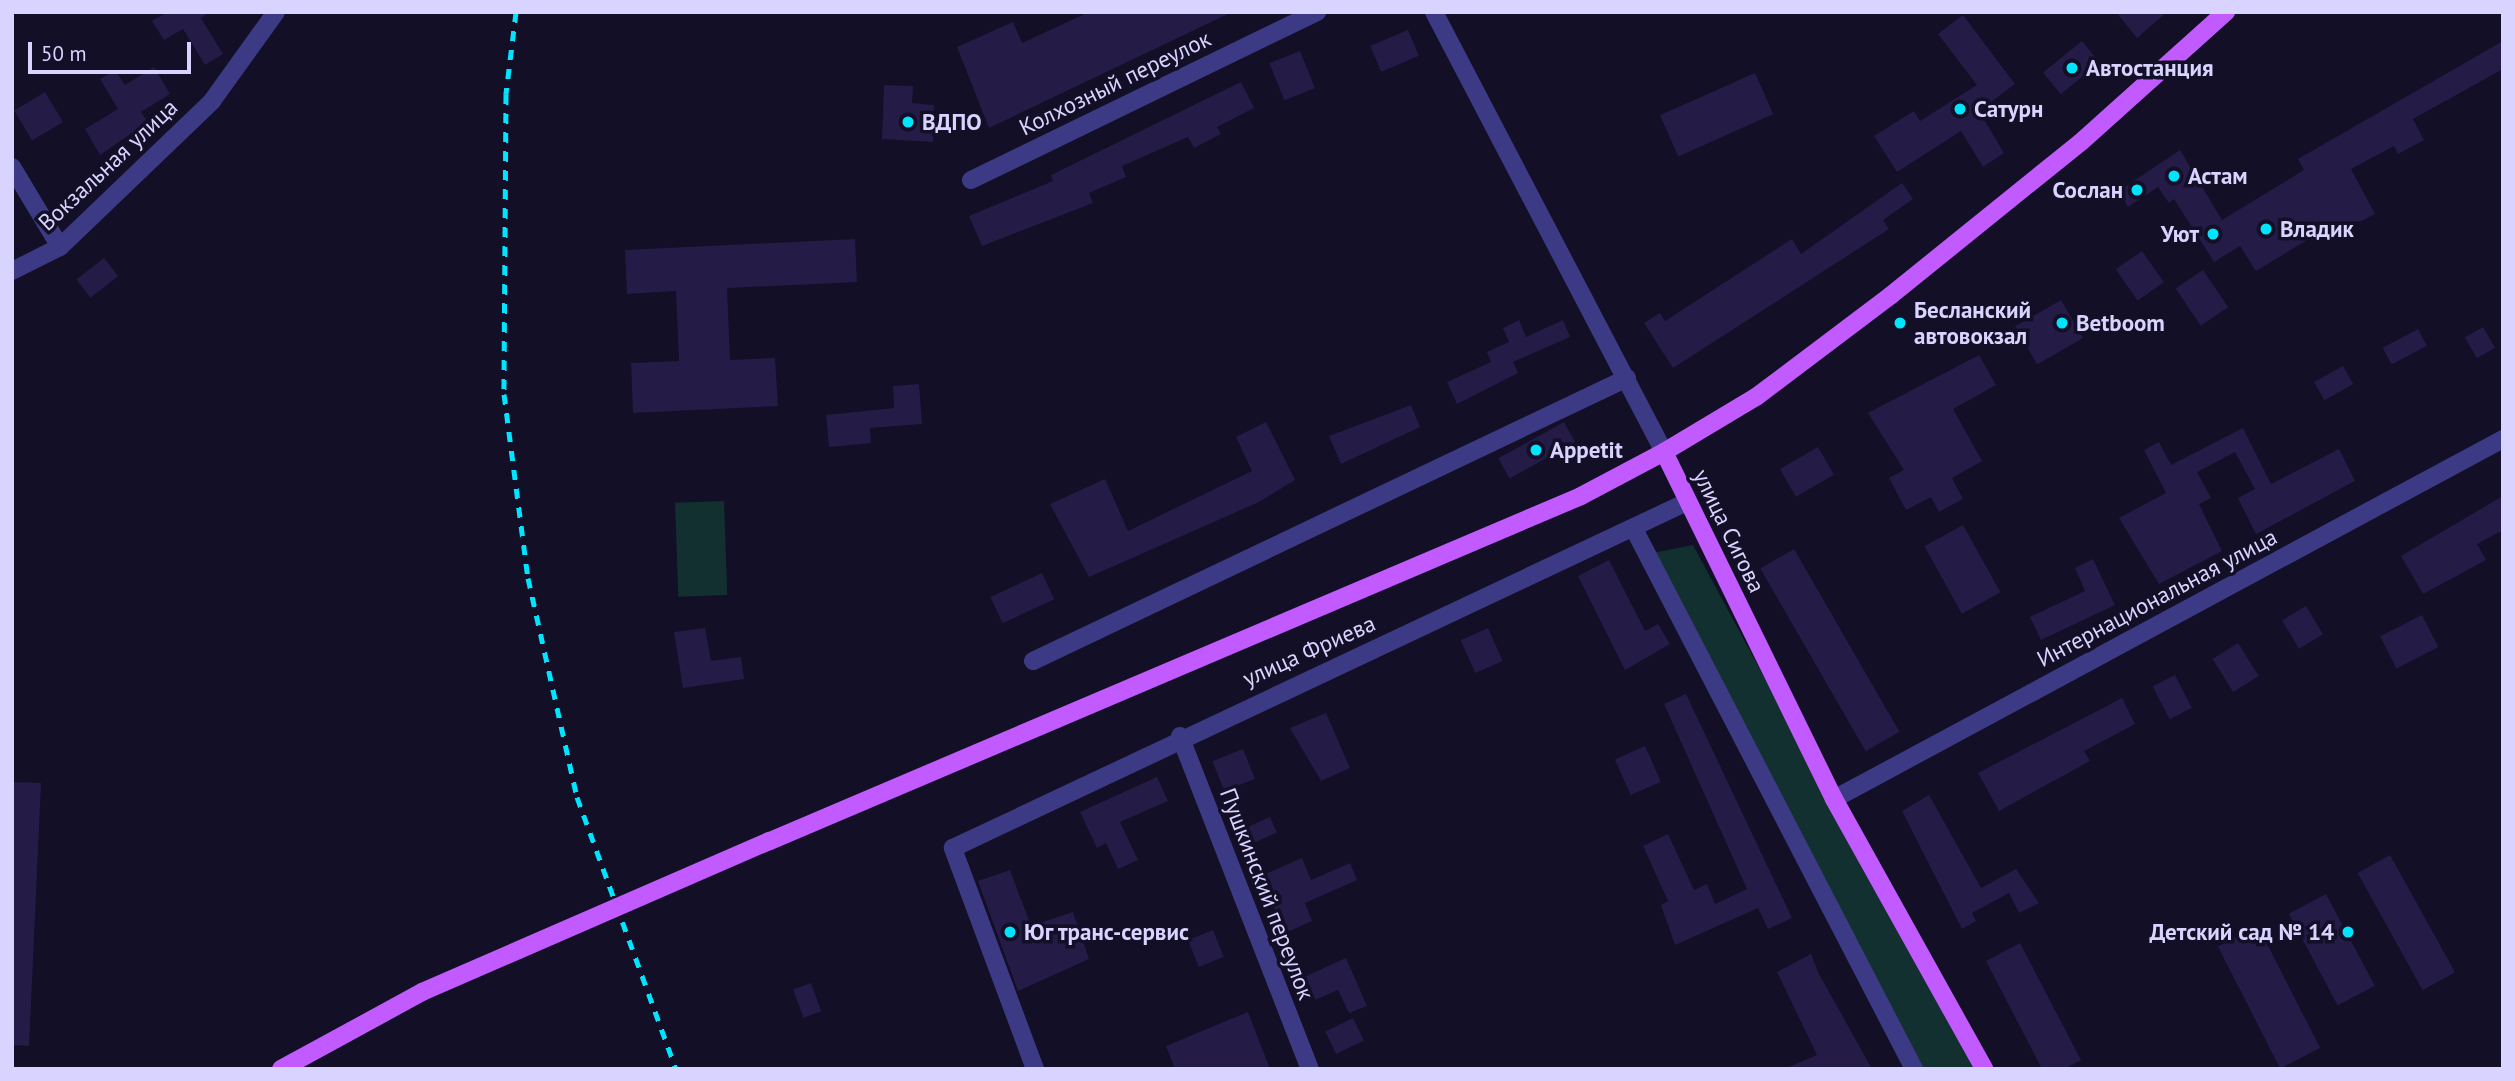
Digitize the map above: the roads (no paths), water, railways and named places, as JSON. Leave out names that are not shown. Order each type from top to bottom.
[{"type":"main road","points":[[281,1069],[422,992],[1581,496],[1664,452],[1756,397],[1891,296],[2081,142],[2226,12]]},
{"type":"main road","name":"улица Сигова","points":[[1664,452],[1835,799],[1984,1069]]},
{"type":"street","name":"Вокзальная улица","points":[[12,271],[60,247],[212,101],[276,12]]},
{"type":"street","name":"Колхозный переулок","points":[[971,180],[1317,12]]},
{"type":"street","name":"улица Сигова","points":[[1434,12],[1664,452]]},
{"type":"street","points":[[12,167],[60,247]]},
{"type":"street","points":[[1033,661],[1627,378]]},
{"type":"street","name":"Интернациональная улица","points":[[1835,799],[2503,439]]},
{"type":"street","name":"улица Фриева","points":[[1035,1069],[953,848],[1180,736],[1634,529],[1687,502]]},
{"type":"street","points":[[1634,529],[1914,1069]]},
{"type":"street","name":"Пушкинский переулок","points":[[1180,736],[1310,1069]]},
{"type":"railway","points":[[516,12],[506,94],[504,394],[528,578],[577,797],[676,1069]]},
{"type":"place","name":"Автостанция","points":[[2072,68]]},
{"type":"place","name":"Сатурн","points":[[1960,109]]},
{"type":"place","name":"ВДПО","points":[[908,122]]},
{"type":"place","name":"Астам","points":[[2174,176]]},
{"type":"place","name":"Сослан","points":[[2137,190]]},
{"type":"place","name":"Владик","points":[[2266,229]]},
{"type":"place","name":"Уют","points":[[2213,234]]},
{"type":"place","name":"Бесланский автовокзал","points":[[1900,323]]},
{"type":"place","name":"Betboom","points":[[2062,323]]},
{"type":"place","name":"Appetit","points":[[1536,450]]},
{"type":"place","name":"Юг транс-сервис","points":[[1010,932]]},
{"type":"place","name":"Детский сад № 14","points":[[2348,932]]}]
